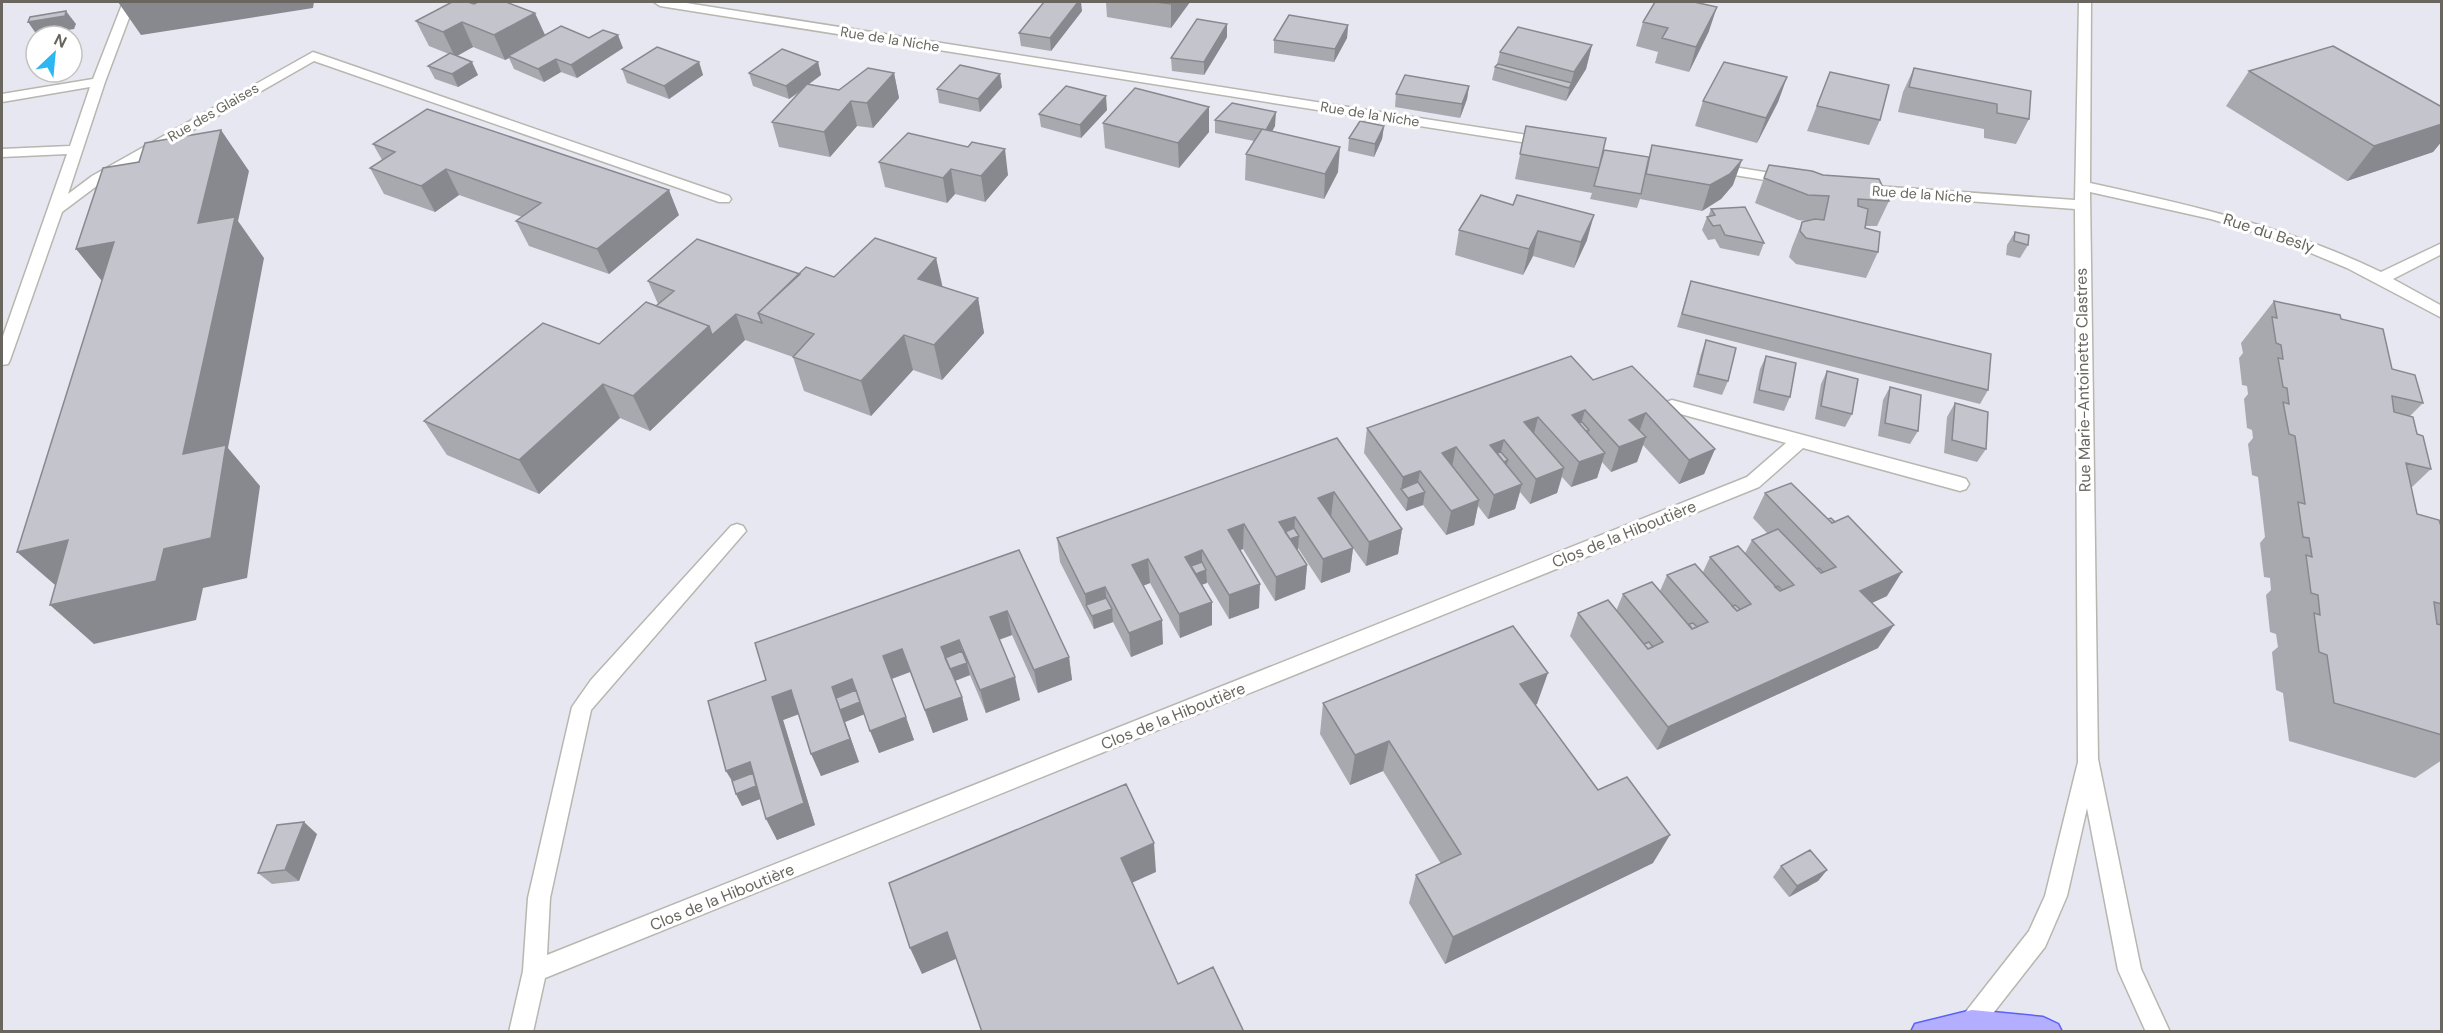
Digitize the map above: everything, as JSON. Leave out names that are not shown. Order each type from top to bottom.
[{"type":"main road","points":[[1923,1032],[1972,1022],[2043,1029],[2050,1032]]},
{"type":"street","points":[[2,360],[98,82],[129,2]]},
{"type":"street","name":"Rue de la Niche","points":[[660,2],[1561,144]]},
{"type":"street","name":"Rue Marie-Antoinette Clastres","points":[[2085,2],[2082,244],[2088,759],[2130,970],[2158,1032]]},
{"type":"street","name":"Rue des Glaises","points":[[55,210],[97,179],[313,56],[724,199]]},
{"type":"street","points":[[2,98],[98,82]]},
{"type":"street","points":[[2,153],[75,150]]},
{"type":"street","points":[[1703,166],[1798,181]]},
{"type":"street","name":"Rue du Besly","points":[[2084,186],[2258,227],[2321,250],[2382,278],[2442,313]]},
{"type":"street","name":"Rue de la Niche","points":[[1845,188],[2083,205]]},
{"type":"street","points":[[2382,278],[2442,248]]},
{"type":"street","points":[[1672,406],[1960,484]]},
{"type":"street","name":"Clos de la Hiboutière","points":[[535,971],[1753,483],[1800,441]]},
{"type":"street","points":[[521,1032],[535,971],[539,898],[582,707],[606,677],[737,531]]},
{"type":"street","name":"Rue Marie-Antoinette Clastres","points":[[1972,1022],[2037,939],[2056,896],[2088,759]]},
{"type":"building","points":[[452,2],[474,4],[506,2],[535,13],[494,35],[462,22],[443,32],[416,21]]},
{"type":"building","points":[[1044,2],[1078,2],[1050,38],[1019,33]]},
{"type":"building","points":[[1655,2],[1694,2],[1717,7],[1696,47],[1662,38],[1668,28],[1643,22]]},
{"type":"building","points":[[66,11],[65,16],[28,22],[30,17]]},
{"type":"building","points":[[1289,15],[1348,25],[1335,49],[1274,40]]},
{"type":"building","points":[[1197,19],[1227,24],[1204,62],[1171,58]]},
{"type":"building","points":[[561,26],[589,38],[603,30],[618,35],[571,65],[556,59],[538,69],[508,56]]},
{"type":"building","points":[[1518,27],[1592,45],[1574,72],[1500,52]]},
{"type":"building","points":[[2333,46],[2442,107],[2442,124],[2374,146],[2249,71]]},
{"type":"building","points":[[657,47],[699,62],[664,86],[622,69]]},
{"type":"building","points":[[782,49],[818,62],[786,86],[749,73]]},
{"type":"building","points":[[450,53],[472,62],[452,74],[428,66]]},
{"type":"building","points":[[1724,62],[1787,77],[1766,118],[1703,101]]},
{"type":"building","points":[[1498,64],[1572,83],[1569,88],[1495,67]]},
{"type":"building","points":[[960,65],[1000,74],[978,99],[937,89]]},
{"type":"building","points":[[868,68],[894,73],[867,103],[851,101],[824,132],[772,122],[807,84],[839,90]]},
{"type":"building","points":[[1914,68],[2031,91],[2029,119],[1997,113],[1997,104],[1909,87]]},
{"type":"building","points":[[1830,72],[1889,85],[1880,120],[1817,106]]},
{"type":"building","points":[[1405,75],[1469,86],[1462,104],[1396,94]]},
{"type":"building","points":[[1066,86],[1106,96],[1080,125],[1039,114]]},
{"type":"building","points":[[1135,88],[1209,107],[1178,143],[1103,123]]},
{"type":"building","points":[[1232,103],[1276,112],[1266,130],[1215,120]]},
{"type":"building","points":[[427,109],[669,190],[597,249],[516,221],[541,203],[446,169],[421,186],[370,168],[395,152],[373,144]]},
{"type":"building","points":[[1360,121],[1384,126],[1375,144],[1349,138]]},
{"type":"building","points":[[1526,126],[1606,138],[1599,168],[1520,154]]},
{"type":"building","points":[[1262,129],[1340,147],[1325,174],[1246,154]]},
{"type":"building","points":[[221,130],[198,223],[235,217],[183,454],[226,445],[211,538],[164,549],[156,581],[50,605],[68,540],[17,552],[114,242],[76,249],[103,168],[139,162],[145,143]]},
{"type":"building","points":[[908,133],[968,147],[972,142],[1005,149],[981,176],[951,169],[943,178],[879,162]]},
{"type":"building","points":[[1652,145],[1742,160],[1730,174],[1710,185],[1646,174]]},
{"type":"building","points":[[1604,150],[1649,157],[1641,194],[1594,186]]},
{"type":"building","points":[[1769,165],[1812,171],[1823,175],[1879,179],[1889,201],[1858,199],[1858,206],[1868,209],[1865,228],[1880,232],[1878,252],[1806,238],[1800,231],[1802,222],[1815,219],[1824,220],[1829,196],[1808,195],[1764,178]]},
{"type":"building","points":[[1481,195],[1513,205],[1517,195],[1594,215],[1581,242],[1538,231],[1529,249],[1459,230]]},
{"type":"building","points":[[1745,207],[1764,243],[1725,235],[1720,225],[1713,226],[1707,217],[1715,215],[1711,209]]},
{"type":"building","points":[[2015,232],[2029,235],[2028,245],[2014,241]]},
{"type":"building","points":[[875,238],[936,258],[918,279],[978,298],[934,345],[904,335],[861,381],[793,357],[814,334],[758,313],[806,267],[834,277]]},
{"type":"building","points":[[697,239],[800,274],[758,313],[762,323],[736,314],[712,335],[709,326],[656,306],[674,291],[648,281]]},
{"type":"building","points":[[1691,281],[1991,354],[1988,390],[1682,314]]},
{"type":"building","points":[[2274,301],[2340,315],[2341,319],[2383,329],[2392,369],[2415,375],[2423,403],[2392,396],[2394,412],[2413,417],[2417,434],[2423,436],[2431,469],[2406,463],[2417,514],[2439,520],[2442,529],[2442,604],[2434,602],[2437,624],[2442,625],[2442,735],[2334,703],[2327,655],[2319,652],[2314,613],[2320,615],[2318,595],[2311,593],[2306,555],[2312,557],[2309,538],[2303,537],[2298,502],[2305,504],[2295,436],[2289,434],[2283,402],[2289,404],[2287,388],[2283,387],[2278,358],[2283,359],[2281,345],[2276,343],[2272,317],[2277,318]]},
{"type":"building","points":[[646,302],[709,326],[633,396],[603,384],[519,460],[424,421],[543,323],[599,344]]},
{"type":"building","points":[[1706,340],[1736,348],[1728,381],[1698,374]]},
{"type":"building","points":[[1571,356],[1593,380],[1632,366],[1715,449],[1689,460],[1646,413],[1629,420],[1646,437],[1619,447],[1585,410],[1572,415],[1605,453],[1579,462],[1538,417],[1524,422],[1564,468],[1536,479],[1504,440],[1490,445],[1522,484],[1494,495],[1456,447],[1442,453],[1479,500],[1451,511],[1420,471],[1403,477],[1367,428]]},
{"type":"building","points":[[1766,356],[1796,363],[1790,397],[1759,390]]},
{"type":"building","points":[[1827,371],[1858,379],[1852,414],[1821,406]]},
{"type":"building","points":[[1890,387],[1921,395],[1918,431],[1885,423]]},
{"type":"building","points":[[1955,403],[1988,412],[1986,449],[1952,440]]},
{"type":"building","points":[[1582,422],[1589,430],[1586,431],[1579,423]]},
{"type":"building","points":[[1337,438],[1402,529],[1369,542],[1334,492],[1318,498],[1353,548],[1323,559],[1295,517],[1279,522],[1307,565],[1276,577],[1244,524],[1228,530],[1260,584],[1229,595],[1202,550],[1185,557],[1212,602],[1179,614],[1148,559],[1132,565],[1162,620],[1129,633],[1105,587],[1085,594],[1057,538]]},
{"type":"building","points":[[1501,452],[1508,460],[1504,462],[1497,453]]},
{"type":"building","points":[[1418,482],[1425,492],[1408,498],[1401,489]]},
{"type":"building","points":[[1791,483],[1832,523],[1848,516],[1902,572],[1860,591],[1894,625],[1668,727],[1578,613],[1608,600],[1648,649],[1663,642],[1623,594],[1652,582],[1692,629],[1708,622],[1667,575],[1695,564],[1737,611],[1751,604],[1710,557],[1738,546],[1780,591],[1794,585],[1752,540],[1778,529],[1821,573],[1836,567],[1765,493]]},
{"type":"building","points":[[1294,528],[1299,536],[1290,539],[1285,532]]},
{"type":"building","points":[[1019,550],[1069,657],[1034,670],[1007,611],[990,617],[1015,677],[980,690],[959,640],[941,647],[962,697],[925,710],[902,649],[883,656],[906,717],[870,731],[852,679],[832,687],[850,739],[811,754],[791,690],[772,697],[804,803],[766,819],[750,762],[726,771],[708,701],[766,680],[755,643]]},
{"type":"building","points":[[1202,562],[1206,570],[1196,574],[1191,566]]},
{"type":"building","points":[[1106,598],[1112,609],[1092,616],[1086,605]]},
{"type":"building","points":[[1693,623],[1697,627],[1692,629],[1689,624]]},
{"type":"building","points":[[1513,626],[1548,673],[1520,684],[1598,790],[1627,777],[1670,835],[1453,937],[1416,875],[1461,854],[1389,741],[1355,755],[1323,703]]},
{"type":"building","points":[[1649,642],[1653,647],[1648,649],[1644,644]]},
{"type":"building","points":[[962,651],[967,663],[950,669],[945,658]]},
{"type":"building","points":[[856,690],[860,702],[840,710],[836,698]]},
{"type":"building","points":[[753,773],[756,786],[736,794],[732,781]]},
{"type":"building","points":[[1126,784],[1154,843],[1121,858],[1178,984],[1213,967],[1244,1032],[982,1032],[947,932],[910,948],[889,883]]},
{"type":"building","points":[[304,822],[285,870],[258,873],[277,825]]},
{"type":"building","points":[[1810,850],[1827,870],[1797,886],[1781,866]]}]
